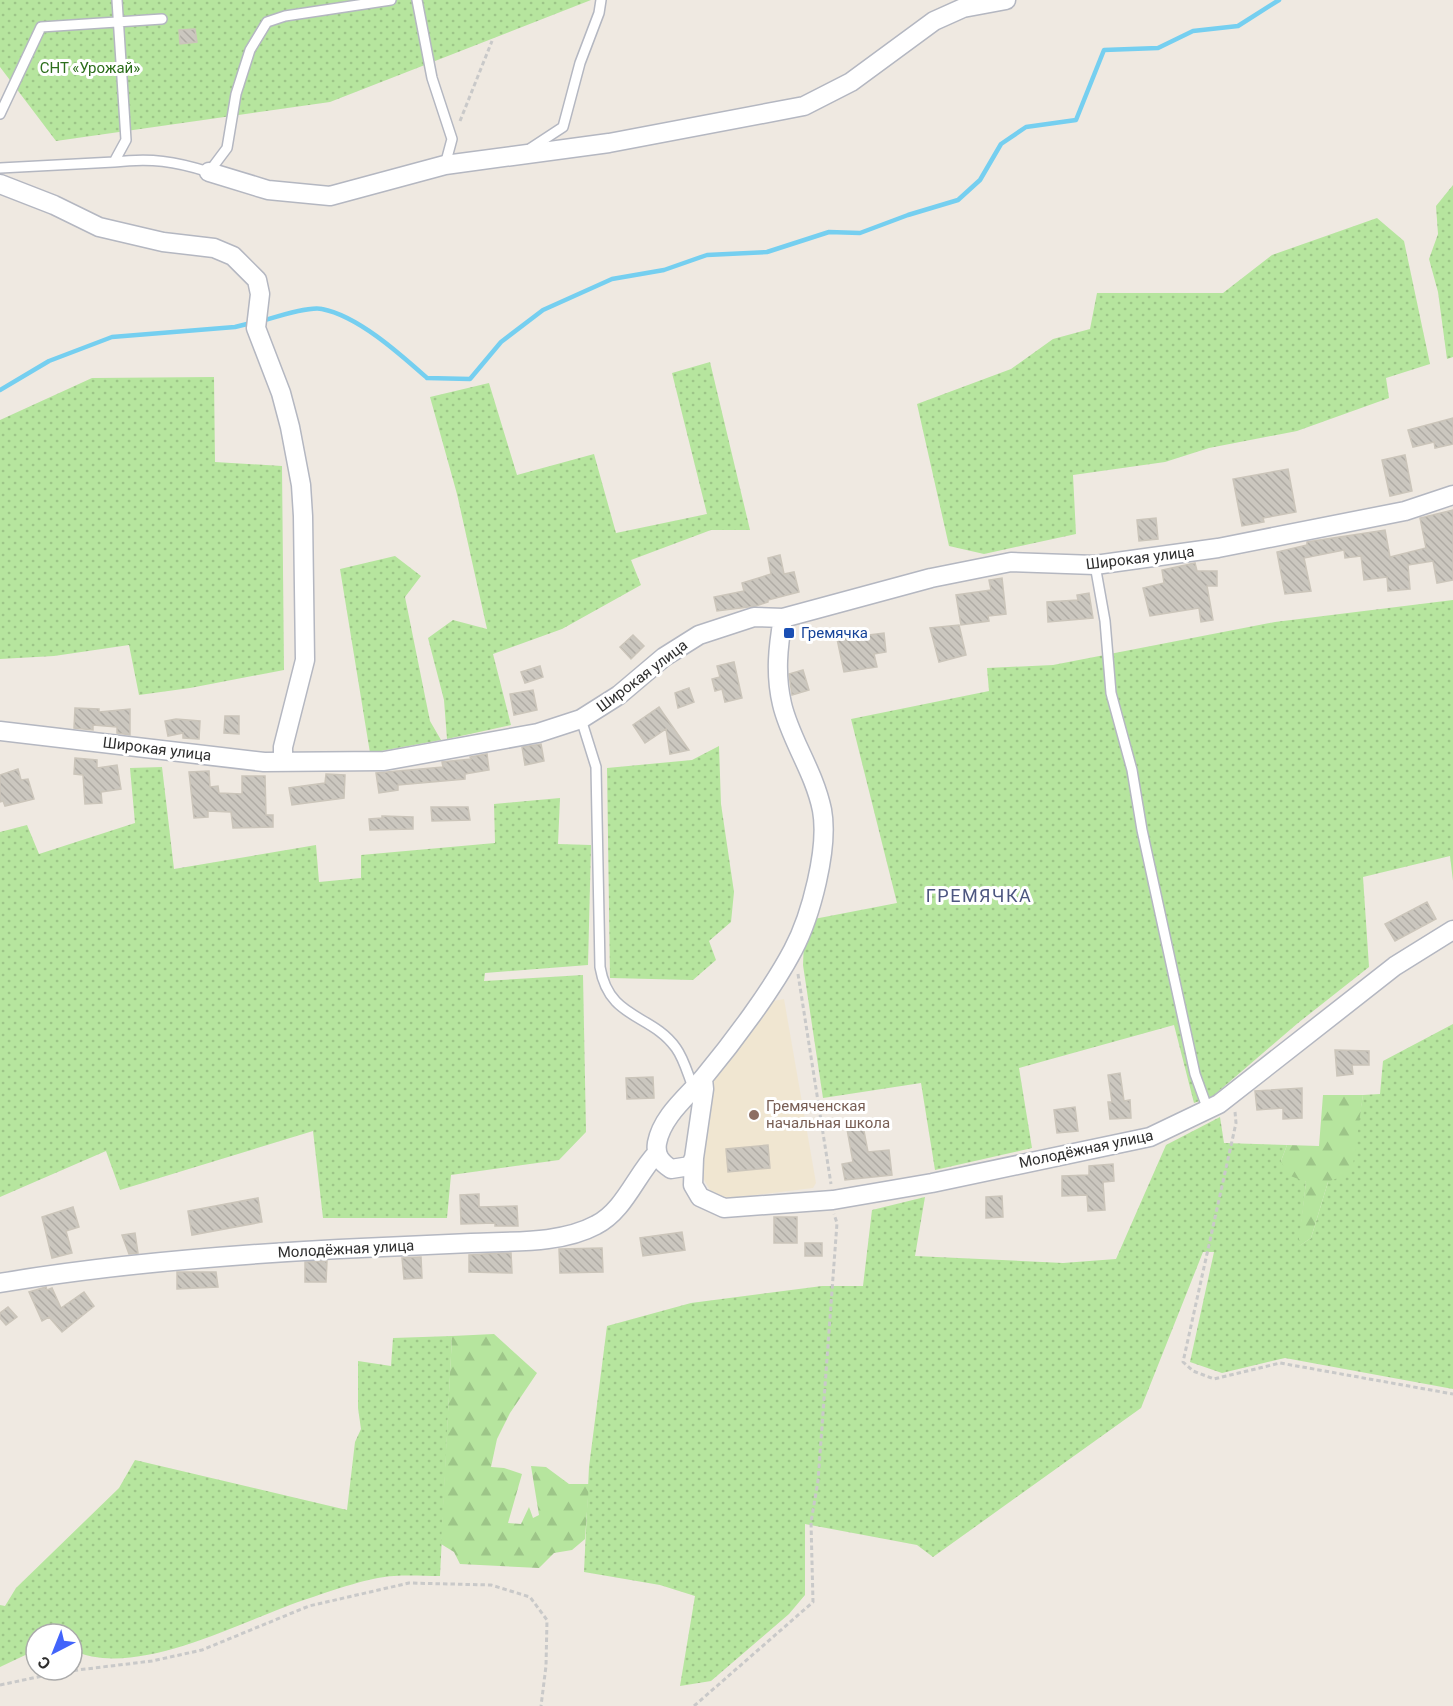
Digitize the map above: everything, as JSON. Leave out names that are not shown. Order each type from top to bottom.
[{"type":"street","points":[[209,172],[268,190],[330,196],[445,165],[609,143],[804,106],[851,82],[934,21],[963,8],[1005,0]]},
{"type":"street","points":[[0,184],[54,205],[99,227],[162,242],[213,248],[233,256],[257,280],[260,294],[256,328],[281,393],[290,427],[301,485],[303,516],[305,660],[283,747],[282,762]]},
{"type":"street","name":"Широкая улица","points":[[0,731],[14,731],[154,751],[282,762],[384,761],[538,733],[581,719],[619,695],[664,657],[699,635],[754,617],[783,618],[931,578],[1011,562],[1095,565],[1218,548],[1405,511],[1453,495]]},
{"type":"street","points":[[694,1158],[690,1166],[671,1169],[662,1162],[657,1153],[658,1140],[668,1121],[776,978],[792,953],[801,934],[818,871],[823,812],[815,784],[782,705],[777,657],[783,618]]},
{"type":"street","name":"Молодёжная улица","points":[[698,1083],[704,1089],[694,1158],[693,1185],[700,1197],[724,1208],[833,1200],[932,1183],[1150,1137],[1213,1107],[1395,966],[1453,930]]},
{"type":"street","name":"Молодёжная улица","points":[[0,1283],[80,1270],[274,1253],[511,1241],[576,1234],[599,1224],[622,1202],[641,1170],[657,1153]]},
{"type":"lane","points":[[114,162],[126,140],[117,0]]},
{"type":"lane","points":[[0,168],[149,158],[178,162],[209,172],[227,148],[236,94],[250,50],[267,22],[285,16],[391,0]]},
{"type":"lane","points":[[417,0],[432,78],[452,139],[445,165]]},
{"type":"lane","points":[[510,158],[548,139],[563,127],[580,63],[599,13],[601,0]]},
{"type":"lane","points":[[0,114],[41,27],[162,19]]},
{"type":"lane","points":[[1095,565],[1105,621],[1111,693],[1132,770],[1142,830],[1195,1074],[1213,1107]]},
{"type":"lane","points":[[581,719],[596,767],[600,967],[603,986],[616,1003],[662,1035],[677,1049],[698,1083]]},
{"type":"path","points":[[452,139],[492,41]]},
{"type":"path","points":[[694,1706],[813,1602],[811,1522],[818,1481],[837,1223],[796,963],[792,953]]},
{"type":"path","points":[[1213,1107],[1236,1112],[1236,1123],[1183,1362],[1193,1371],[1214,1379],[1280,1363],[1453,1394]]},
{"type":"path","points":[[0,1685],[61,1672],[152,1661],[202,1650],[309,1606],[409,1583],[491,1584],[530,1597],[547,1620],[546,1666],[541,1706]]},
{"type":"shaded area","name":"Гремяченская начальная школа","points":[[784,999],[816,1183],[813,1188],[716,1200],[703,1178],[701,1144],[705,1086],[762,1003]]},
{"type":"green space","name":"СНТ «Урожай»","points":[[0,0],[591,0],[330,102],[56,141],[0,67]]},
{"type":"green space","points":[[1453,185],[1453,357],[1447,359],[1438,292],[1429,259],[1438,234],[1436,206]]},
{"type":"green space","points":[[1377,218],[1404,241],[1430,364],[1386,378],[1389,398],[1297,431],[1209,448],[1165,462],[1073,475],[1076,534],[984,554],[949,546],[917,404],[1011,369],[1053,339],[1090,329],[1097,293],[1223,293],[1272,255]]},
{"type":"green space","points":[[710,362],[750,530],[711,530],[631,560],[641,585],[562,629],[493,654],[511,725],[447,739],[444,700],[428,638],[453,620],[487,629],[457,494],[430,397],[489,383],[517,475],[594,454],[616,533],[707,514],[672,373]]},
{"type":"green space","points":[[214,377],[215,462],[282,466],[284,670],[139,695],[129,645],[54,656],[0,659],[0,420],[92,378]]},
{"type":"green space","points":[[395,556],[421,576],[405,597],[430,721],[441,740],[370,753],[340,569]]},
{"type":"green space","points":[[1453,600],[1453,881],[1450,856],[1363,877],[1369,967],[1298,1023],[1213,1096],[1194,1103],[1174,1025],[1019,1068],[1032,1148],[935,1170],[921,1083],[823,1098],[803,965],[804,940],[814,919],[897,903],[851,719],[989,691],[987,668],[1053,665],[1275,622]]},
{"type":"green space","points":[[719,746],[721,804],[734,892],[731,922],[709,941],[716,960],[693,980],[610,978],[607,768],[692,760]]},
{"type":"green space","points":[[162,767],[174,869],[316,845],[319,882],[361,878],[361,855],[495,843],[494,804],[560,798],[558,844],[591,845],[588,965],[485,973],[484,981],[583,975],[586,1132],[559,1160],[451,1175],[447,1218],[323,1218],[313,1131],[120,1190],[106,1151],[0,1197],[0,832],[27,825],[39,854],[135,823],[130,768]]},
{"type":"green space","points":[[1453,1024],[1453,1389],[1285,1358],[1222,1373],[1190,1362],[1214,1252],[1203,1252],[1141,1408],[933,1557],[917,1545],[805,1524],[805,1595],[789,1614],[711,1681],[680,1686],[695,1596],[660,1585],[584,1572],[589,1467],[607,1326],[691,1303],[822,1286],[863,1286],[872,1210],[925,1197],[915,1256],[1063,1263],[1116,1259],[1166,1145],[1220,1117],[1224,1143],[1287,1145],[1281,1161],[1306,1182],[1299,1246],[1311,1238],[1328,1182],[1359,1119],[1363,1095],[1380,1094],[1383,1061]]},
{"type":"green space","points":[[1323,1095],[1363,1095],[1352,1172],[1328,1182],[1311,1238],[1298,1247],[1306,1182],[1288,1175],[1281,1161],[1287,1145],[1319,1146]]},
{"type":"green space","points":[[494,1334],[537,1373],[510,1413],[497,1439],[491,1467],[504,1468],[522,1474],[508,1523],[521,1524],[529,1507],[533,1518],[539,1515],[531,1466],[546,1467],[569,1484],[589,1484],[585,1539],[572,1550],[554,1553],[539,1568],[460,1564],[454,1552],[441,1544],[452,1336]]},
{"type":"green space","points":[[452,1336],[440,1576],[394,1576],[363,1581],[284,1607],[191,1643],[128,1658],[98,1657],[84,1653],[84,1622],[24,1622],[24,1656],[0,1667],[0,1605],[5,1606],[16,1588],[119,1488],[135,1460],[347,1510],[355,1442],[361,1429],[358,1408],[358,1361],[391,1366],[393,1338]]},
{"type":"building","points":[[195,29],[197,42],[180,44],[179,30]]},
{"type":"building","points":[[1453,418],[1453,444],[1435,448],[1434,442],[1413,447],[1408,430]]},
{"type":"building","points":[[1405,455],[1412,491],[1390,496],[1382,460]]},
{"type":"building","points":[[1288,469],[1296,512],[1263,518],[1264,522],[1242,526],[1233,479]]},
{"type":"building","points":[[1453,510],[1453,580],[1437,583],[1433,561],[1408,565],[1410,589],[1388,591],[1387,577],[1364,580],[1361,556],[1345,558],[1344,550],[1304,558],[1311,591],[1285,594],[1277,552],[1307,545],[1307,542],[1385,530],[1390,557],[1426,548],[1420,518]]},
{"type":"building","points":[[1156,518],[1158,539],[1139,541],[1137,520]]},
{"type":"building","points":[[780,555],[784,574],[794,572],[799,592],[768,600],[756,606],[717,611],[714,597],[744,591],[742,583],[771,574],[768,558]]},
{"type":"building","points":[[1195,563],[1197,571],[1217,571],[1217,586],[1207,586],[1213,620],[1201,622],[1199,608],[1150,616],[1143,588],[1164,583],[1162,570]]},
{"type":"building","points":[[1002,578],[1006,614],[988,616],[989,621],[961,625],[956,595],[991,590],[989,580]]},
{"type":"building","points":[[1089,593],[1093,618],[1048,622],[1047,602],[1078,600],[1077,595]]},
{"type":"building","points":[[959,625],[966,655],[939,662],[930,628]]},
{"type":"building","points":[[884,633],[886,652],[874,654],[877,667],[844,672],[837,639]]},
{"type":"building","points":[[633,635],[644,646],[631,659],[620,647]]},
{"type":"building","points":[[734,662],[742,698],[725,702],[722,689],[715,691],[712,679],[720,677],[717,666]]},
{"type":"building","points":[[540,666],[543,677],[525,683],[521,672]]},
{"type":"building","points":[[803,670],[809,690],[792,695],[789,674]]},
{"type":"building","points":[[689,688],[694,702],[678,708],[675,693]]},
{"type":"building","points":[[533,690],[537,710],[514,715],[510,694]]},
{"type":"building","points":[[659,707],[689,750],[670,754],[666,729],[645,743],[633,725]]},
{"type":"building","points":[[75,708],[99,709],[99,712],[130,709],[130,735],[117,733],[117,727],[93,725],[93,730],[74,728]]},
{"type":"building","points":[[225,716],[239,716],[239,734],[224,733]]},
{"type":"building","points":[[176,719],[200,721],[199,739],[183,738],[183,733],[168,736],[165,721]]},
{"type":"building","points":[[541,744],[544,761],[525,765],[522,747]]},
{"type":"building","points":[[487,754],[489,770],[465,774],[465,779],[398,785],[398,790],[379,793],[376,773],[443,767],[442,762],[471,759],[470,757]]},
{"type":"building","points":[[75,758],[97,760],[97,768],[117,765],[121,789],[101,792],[102,803],[85,804],[83,775],[74,774]]},
{"type":"building","points":[[18,769],[21,780],[28,779],[34,799],[5,806],[3,801],[0,802],[0,775]]},
{"type":"building","points":[[209,771],[210,787],[218,786],[219,793],[242,794],[242,776],[265,776],[266,815],[273,815],[273,827],[233,828],[231,812],[208,811],[208,817],[194,818],[189,772]]},
{"type":"building","points":[[326,774],[345,775],[344,798],[292,805],[289,788],[325,783]]},
{"type":"building","points":[[431,807],[468,807],[470,820],[432,821]]},
{"type":"building","points":[[382,816],[413,817],[413,829],[370,830],[369,819],[382,818]]},
{"type":"building","points":[[1427,902],[1436,919],[1395,941],[1385,924]]},
{"type":"building","points":[[1335,1050],[1369,1051],[1369,1065],[1352,1065],[1353,1074],[1337,1076]]},
{"type":"building","points":[[1120,1073],[1124,1101],[1130,1100],[1131,1118],[1110,1119],[1108,1102],[1112,1102],[1108,1075]]},
{"type":"building","points":[[653,1077],[654,1098],[627,1099],[626,1078]]},
{"type":"building","points":[[1302,1088],[1302,1118],[1283,1119],[1283,1108],[1257,1110],[1255,1091]]},
{"type":"building","points":[[1075,1107],[1078,1131],[1057,1133],[1054,1110]]},
{"type":"building","points":[[863,1126],[868,1152],[889,1150],[892,1175],[845,1180],[842,1164],[853,1162],[847,1129]]},
{"type":"building","points":[[768,1145],[770,1168],[728,1172],[726,1149]]},
{"type":"building","points":[[1113,1164],[1114,1181],[1103,1182],[1105,1210],[1088,1211],[1087,1195],[1062,1196],[1062,1176],[1089,1175],[1089,1166]]},
{"type":"building","points":[[479,1194],[479,1207],[517,1206],[518,1226],[495,1226],[495,1223],[461,1224],[460,1195]]},
{"type":"building","points":[[1002,1196],[1003,1217],[986,1218],[986,1197]]},
{"type":"building","points":[[258,1198],[262,1222],[192,1235],[188,1211]]},
{"type":"building","points":[[73,1207],[79,1227],[66,1231],[72,1253],[52,1258],[42,1217]]},
{"type":"building","points":[[774,1217],[797,1217],[797,1243],[774,1243]]},
{"type":"building","points":[[682,1232],[685,1250],[643,1256],[640,1238]]},
{"type":"building","points":[[135,1233],[138,1253],[129,1254],[122,1235]]},
{"type":"building","points":[[805,1243],[822,1243],[822,1256],[805,1256]]},
{"type":"building","points":[[602,1248],[603,1272],[560,1273],[559,1249]]},
{"type":"building","points":[[511,1253],[512,1273],[469,1272],[469,1255]]},
{"type":"building","points":[[421,1257],[422,1278],[404,1279],[402,1258]]},
{"type":"building","points":[[327,1261],[326,1282],[305,1282],[305,1262]]},
{"type":"building","points":[[177,1272],[216,1272],[218,1287],[177,1289]]},
{"type":"building","points":[[46,1287],[47,1290],[52,1288],[61,1308],[84,1292],[94,1306],[62,1332],[49,1317],[42,1321],[29,1292]]},
{"type":"building","points":[[8,1307],[17,1317],[6,1325],[0,1318],[0,1313]]},
{"type":"waterway","points":[[262,321],[301,310],[322,309],[350,319],[364,328],[391,347],[427,378],[470,379],[501,342],[543,310],[612,279],[664,270],[707,255],[767,252],[829,232],[860,233],[958,200],[980,180],[1001,144],[1026,127],[1076,120],[1104,50],[1158,48],[1193,31],[1238,26],[1279,0]]},
{"type":"waterway","points":[[0,390],[49,361],[112,337],[235,327],[251,323]]},
{"type":"place","name":"Гремячка","points":[[789,633]]},
{"type":"place","name":"Гремяченская начальная школа","points":[[754,1115]]},
{"type":"district","name":"ГРЕМЯЧКА","points":[[979,895]]}]
